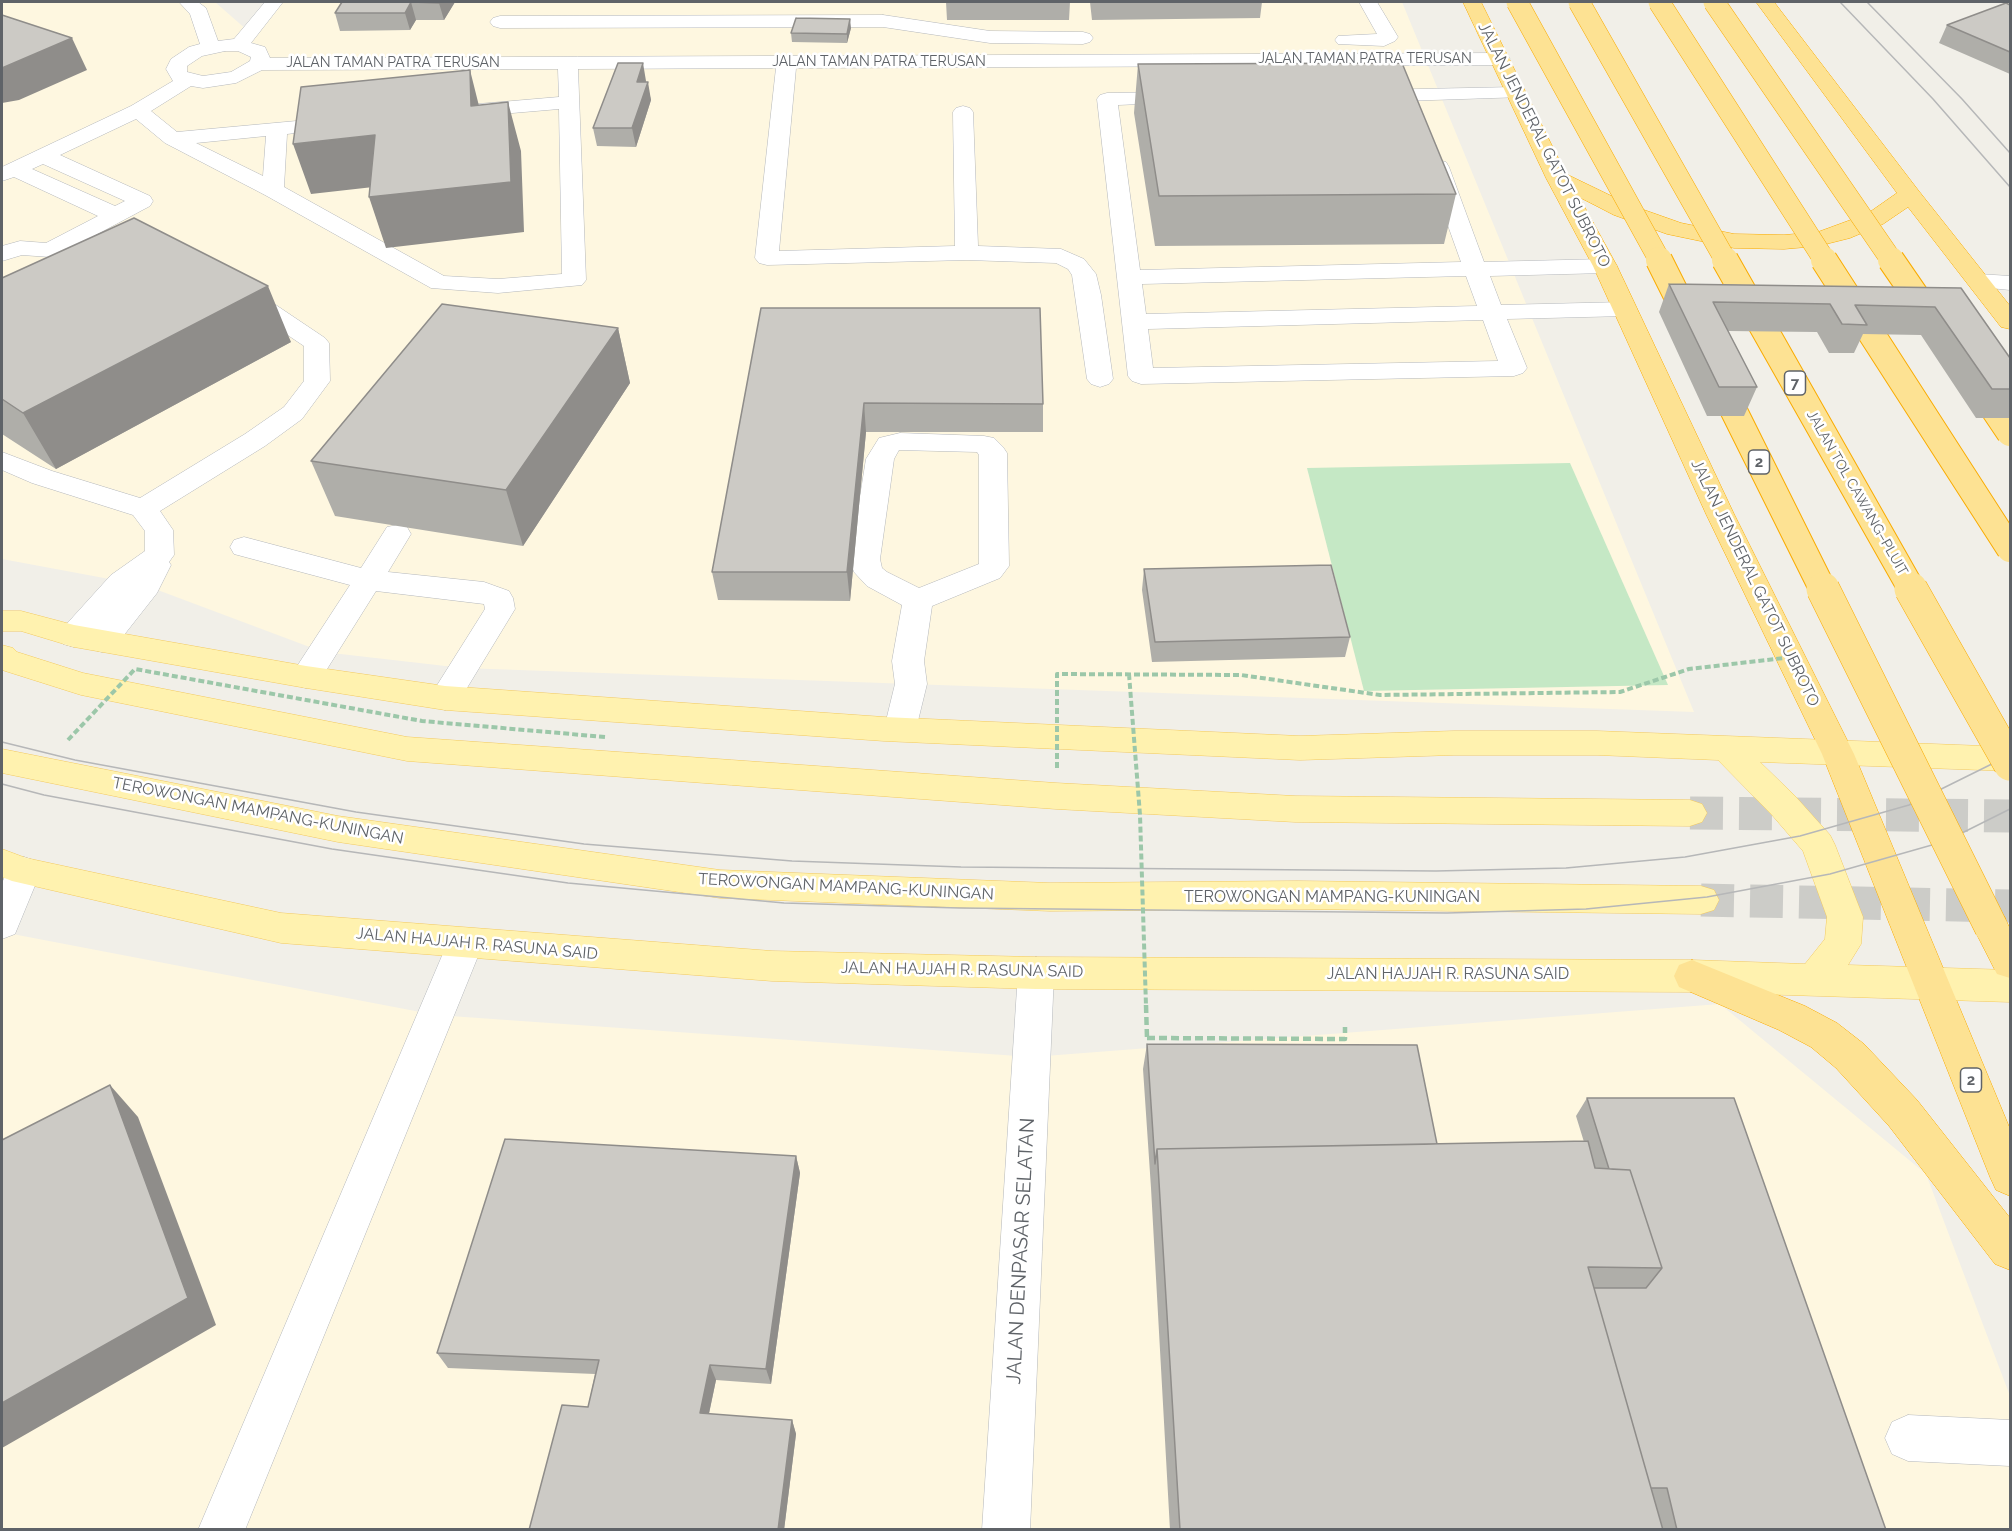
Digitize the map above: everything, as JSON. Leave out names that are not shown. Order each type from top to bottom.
[{"type":"highway","name":"JALAN JENDERAL GATOT SUBROTO","points":[[1472,2],[1557,178],[1605,266],[1720,514],[1838,754],[2010,1177]]},
{"type":"highway","name":"2","points":[[1518,2],[1665,270],[2010,963]]},
{"type":"highway","name":"JALAN TOL CAWANG–PLUIT","points":[[1579,2],[2010,764]]},
{"type":"highway","points":[[1659,2],[2010,549]]},
{"type":"highway","points":[[1714,2],[1950,345]]},
{"type":"highway","points":[[1766,2],[1910,195],[2010,322]]},
{"type":"highway","points":[[1557,178],[1622,210],[1664,225],[1734,241],[1784,242],[1818,239],[1842,233],[1875,219],[1910,195]]},
{"type":"highway","points":[[1963,364],[2010,433]]},
{"type":"highway","points":[[1692,976],[1792,1018],[1824,1035],[1850,1056],[1902,1113],[2010,1250]]},
{"type":"main road","points":[[2,621],[21,621],[88,638],[306,677],[445,698],[892,729],[1300,748],[1478,743],[1597,743],[2010,759]]},
{"type":"main road","points":[[2,656],[6,660],[81,684],[408,749],[1045,795],[1259,807],[1690,813]]},
{"type":"main road","points":[[1727,749],[1784,806],[1818,845],[1845,917],[1843,944],[1815,979]]},
{"type":"main road","name":"TEROWONGAN MAMPANG-KUNINGAN","points":[[2,761],[338,830],[720,884],[1050,897],[1297,895],[1701,900]]},
{"type":"main road","name":"JALAN HAJJAH R. RASUNA SAID","points":[[13,867],[281,928],[771,966],[1036,973],[1692,976],[2010,986]]},
{"type":"street","points":[[189,2],[200,12],[211,47]]},
{"type":"street","points":[[239,45],[274,2]]},
{"type":"street","points":[[464,63],[514,2]]},
{"type":"street","points":[[1331,40],[1388,38],[1368,2]]},
{"type":"street","points":[[489,34],[883,11],[990,37],[1096,38]]},
{"type":"street","points":[[881,61],[883,11]]},
{"type":"street","points":[[239,45],[258,51],[261,57],[258,64],[243,74],[220,80],[188,80],[179,75],[176,69],[178,63],[196,51],[211,47],[239,45]]},
{"type":"street","name":"JALAN TAMAN PATRA TERUSAN","points":[[258,64],[1500,59]]},
{"type":"street","points":[[787,62],[767,258],[967,253],[1061,256],[1076,264],[1084,274],[1100,379]]},
{"type":"street","points":[[138,110],[172,139],[273,190],[439,283],[498,286],[574,280],[568,63]]},
{"type":"street","points":[[8,172],[138,110],[188,80]]},
{"type":"street","points":[[1354,96],[1416,105],[1516,93]]},
{"type":"street","points":[[1201,98],[1107,99],[1141,376],[1514,368],[1475,269],[1431,146]]},
{"type":"street","points":[[440,114],[569,102]]},
{"type":"street","points":[[963,112],[967,253]]},
{"type":"street","points":[[172,139],[359,122]]},
{"type":"street","points":[[273,190],[277,129]]},
{"type":"street","points":[[2,254],[20,248],[65,259],[115,215],[142,201],[44,156]]},
{"type":"street","points":[[8,172],[115,215]]},
{"type":"street","points":[[1129,277],[1605,266]]},
{"type":"street","points":[[143,509],[255,440],[292,413],[317,381],[316,343],[225,281]]},
{"type":"street","points":[[1978,281],[2010,283]]},
{"type":"street","points":[[1135,322],[1625,309]]},
{"type":"street","points":[[900,441],[984,444],[993,453],[994,566],[990,571],[918,600],[877,579],[869,572],[865,559],[880,459],[889,444],[900,441]]},
{"type":"street","points":[[2,460],[42,477],[143,509],[159,530],[159,555],[147,586],[88,638]]},
{"type":"street","points":[[306,677],[397,534]]},
{"type":"street","points":[[244,547],[368,580],[484,592],[498,598],[500,609],[445,698]]},
{"type":"street","points":[[892,729],[911,684],[908,661],[918,600]]},
{"type":"street","points":[[2,924],[13,867]]},
{"type":"street","points":[[221,1530],[465,944]]},
{"type":"street","name":"JALAN DENPASAR SELATAN","points":[[1006,1530],[1036,973]]},
{"type":"street","points":[[1908,1438],[2010,1443]]},
{"type":"path","points":[[1058,768],[1056,674],[1241,675],[1380,695],[1620,692],[1689,669],[1808,655]]},
{"type":"path","points":[[68,740],[135,669],[422,721],[605,737]]},
{"type":"path","points":[[1129,674],[1140,815],[1147,1038],[1346,1039],[1345,1027]]},
{"type":"shaded area","points":[[2,2],[215,2],[255,37],[283,2],[1402,2],[1694,712],[463,668],[323,652],[147,586],[2,559]]},
{"type":"shaded area","points":[[2,932],[436,1015],[1032,1057],[1720,1004],[1926,1174],[2010,1396],[2010,1529],[2,1529]]},
{"type":"green space","points":[[1570,463],[1668,685],[1364,691],[1307,468]]},
{"type":"building","points":[[342,2],[411,2],[405,13],[335,13]]},
{"type":"building","points":[[2006,3],[2010,5],[2010,52],[1947,25]]},
{"type":"building","points":[[2,15],[72,38],[2,68]]},
{"type":"building","points":[[796,18],[850,19],[847,34],[791,33]]},
{"type":"building","points":[[618,63],[643,63],[637,82],[648,82],[632,128],[593,128]]},
{"type":"building","points":[[1402,63],[1456,194],[1159,196],[1138,64]]},
{"type":"building","points":[[470,70],[471,106],[508,102],[511,182],[369,197],[375,135],[293,144],[301,87]]},
{"type":"building","points":[[134,218],[268,286],[23,413],[2,399],[2,278]]},
{"type":"building","points":[[1669,284],[1961,288],[2010,358],[2010,389],[1992,389],[1935,307],[1855,305],[1867,325],[1842,324],[1830,304],[1713,302],[1757,387],[1719,387]]},
{"type":"building","points":[[442,304],[618,328],[506,490],[311,461]]},
{"type":"building","points":[[761,308],[1040,308],[1043,404],[864,403],[847,572],[712,572]]},
{"type":"building","points":[[1331,565],[1350,637],[1155,642],[1144,569]]},
{"type":"building","points":[[1147,1044],[1417,1045],[1437,1144],[1157,1149],[1155,1164]]},
{"type":"building","points":[[110,1085],[188,1298],[2,1403],[2,1140]]},
{"type":"building","points":[[1587,1098],[1734,1098],[1886,1530],[1677,1530],[1667,1488],[1651,1488],[1594,1288],[1646,1288],[1662,1268],[1630,1170],[1609,1169]]},
{"type":"building","points":[[505,1139],[796,1156],[766,1369],[710,1365],[700,1413],[792,1420],[778,1530],[529,1530],[562,1405],[588,1407],[599,1360],[437,1353]]},
{"type":"building","points":[[1588,1141],[1595,1168],[1630,1170],[1662,1268],[1588,1267],[1663,1530],[1180,1530],[1157,1149]]},
{"type":"tunnel","points":[[1690,813],[2010,816]]},
{"type":"tunnel","points":[[1701,900],[2010,906]]},
{"type":"tram line","points":[[1840,2],[1933,99],[2010,187]]},
{"type":"tram line","points":[[1867,2],[1962,99],[2010,153]]},
{"type":"tram line","points":[[2,742],[75,760],[356,812],[584,844],[792,861],[961,867],[1436,871],[1566,868],[1685,857],[1800,836],[1909,805],[2010,755]]},
{"type":"tram line","points":[[2,784],[44,795],[332,849],[568,883],[784,903],[959,908],[1447,913],[1586,909],[1707,897],[1830,874],[1946,841],[2010,809]]}]
